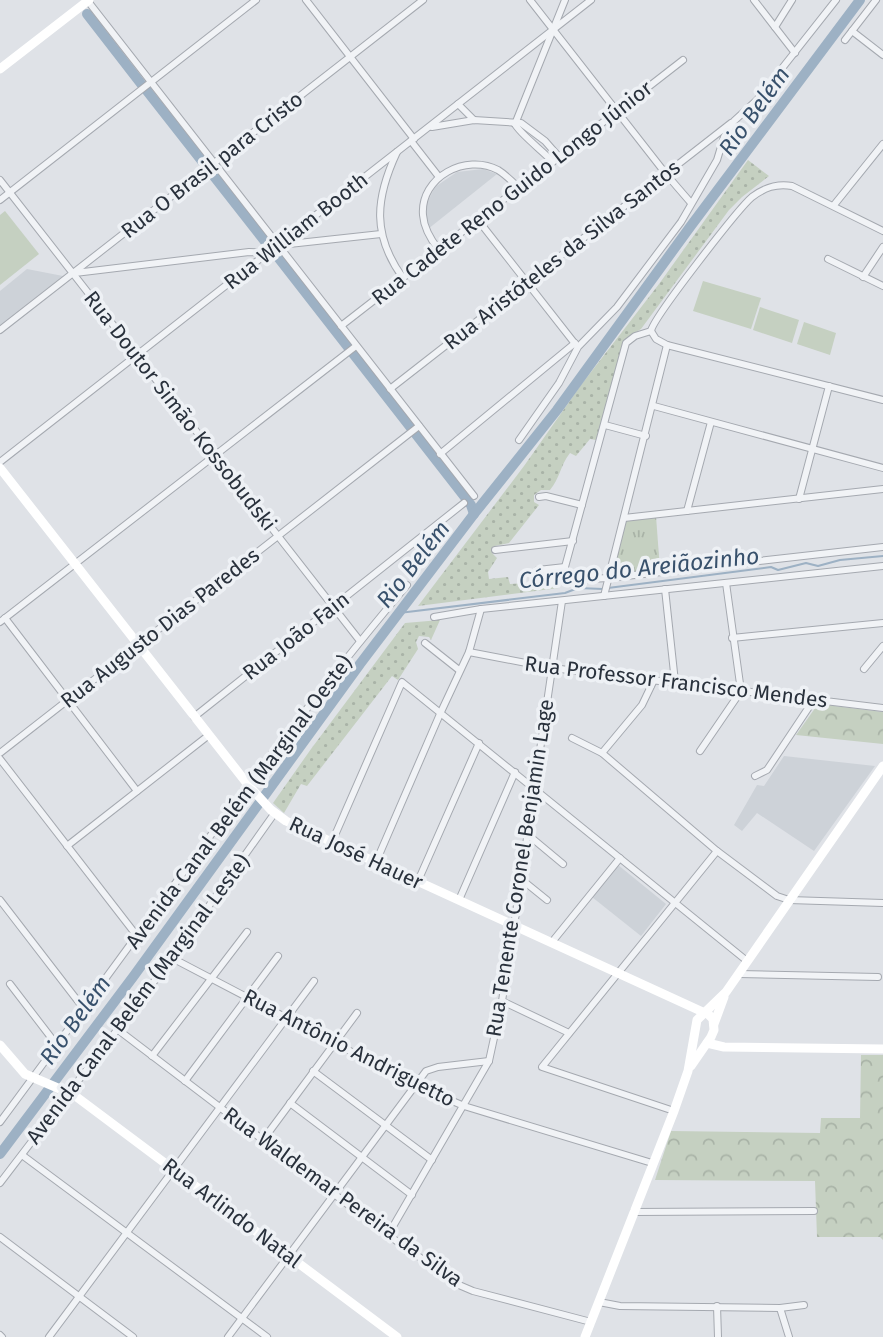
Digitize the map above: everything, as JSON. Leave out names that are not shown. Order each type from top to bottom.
[{"type":"main road","points":[[0,69],[88,0]]},
{"type":"main road","name":"Rua José Hauer","points":[[0,468],[250,788],[273,812],[286,821],[705,1013]]},
{"type":"main road","points":[[585,1337],[674,1111],[688,1071],[697,1020],[726,992],[883,766]]},
{"type":"main road","points":[[688,1071],[706,1044],[726,992]]},
{"type":"main road","points":[[686,1006],[692,1011],[696,1024]]},
{"type":"main road","points":[[705,1013],[713,1019],[716,1040],[724,1047]]},
{"type":"main road","points":[[694,1038],[698,1044],[724,1047],[883,1049]]},
{"type":"main road","points":[[0,1045],[16,1066],[34,1079]]},
{"type":"main road","name":"Rua Arlindo Natal","points":[[34,1079],[67,1092],[397,1337]]},
{"type":"street","points":[[88,0],[151,82],[210,167],[278,245],[341,326],[354,347],[390,389],[415,430],[440,453],[474,496]]},
{"type":"street","points":[[0,200],[256,0]]},
{"type":"street","points":[[306,0],[439,177]]},
{"type":"street","name":"Rua O Brasil para Cristo","points":[[0,330],[423,0]]},
{"type":"street","points":[[530,0],[691,203]]},
{"type":"street","points":[[515,124],[565,0]]},
{"type":"street","name":"Rua William Booth","points":[[0,462],[591,0]]},
{"type":"street","points":[[754,0],[795,53]]},
{"type":"street","points":[[775,27],[792,0]]},
{"type":"street","points":[[440,453],[576,345],[617,307],[681,222],[718,160],[724,137],[734,121],[757,100],[836,0]]},
{"type":"street","points":[[845,40],[876,0]]},
{"type":"street","points":[[852,31],[883,55]]},
{"type":"street","name":"Rua Cadete Reno Guido Longo Júnior","points":[[341,326],[683,60]]},
{"type":"street","points":[[458,104],[474,120]]},
{"type":"street","points":[[427,128],[474,120],[521,123],[559,157]]},
{"type":"street","name":"Rua Aristóteles da Silva Santos","points":[[390,389],[734,121]]},
{"type":"street","points":[[535,137],[552,162]]},
{"type":"street","points":[[834,205],[883,144]]},
{"type":"street","points":[[398,151],[381,201],[381,234],[390,258],[403,278]]},
{"type":"street","points":[[439,250],[427,232],[423,216],[425,199],[439,177],[456,168],[486,166],[504,174],[519,188]]},
{"type":"street","name":"Rua Doutor Simão Kossobudski","points":[[0,180],[360,641]]},
{"type":"street","points":[[883,230],[792,186],[781,184],[766,188],[750,199],[735,216],[670,300],[652,325],[651,331],[656,339],[667,345],[883,400]]},
{"type":"street","points":[[478,220],[576,345]]},
{"type":"street","points":[[278,245],[381,234]]},
{"type":"street","points":[[863,277],[883,247]]},
{"type":"street","points":[[73,274],[249,252],[268,253]]},
{"type":"street","points":[[828,259],[883,286]]},
{"type":"street","points":[[651,331],[635,335],[626,343],[606,425],[565,567],[565,578],[608,578],[883,547]]},
{"type":"street","points":[[519,440],[558,383],[576,345]]},
{"type":"street","points":[[604,596],[654,406],[667,345]]},
{"type":"street","points":[[137,791],[3,620],[354,347]]},
{"type":"street","points":[[555,359],[563,372]]},
{"type":"street","points":[[799,499],[829,386]]},
{"type":"street","points":[[654,406],[883,468]]},
{"type":"street","points":[[687,511],[710,422]]},
{"type":"street","points":[[606,425],[646,436]]},
{"type":"street","name":"Rua Augusto Dias Paredes","points":[[0,752],[415,430]]},
{"type":"street","points":[[624,518],[883,489]]},
{"type":"street","points":[[539,497],[546,496],[582,505]]},
{"type":"street","name":"Rua João Fain","points":[[194,717],[464,503]]},
{"type":"street","points":[[495,550],[572,541]]},
{"type":"street","points":[[434,617],[481,609],[883,565]]},
{"type":"street","points":[[538,570],[565,567]]},
{"type":"street","points":[[700,751],[741,691],[726,583]]},
{"type":"street","name":"Avenida Canal Belém (Marginal Oeste)","points":[[0,1122],[360,641],[407,585]]},
{"type":"street","points":[[664,589],[675,682]]},
{"type":"street","name":"Rua Tenente Coronel Benjamin Lage","points":[[388,1235],[489,1061],[514,926],[562,601]]},
{"type":"street","points":[[376,862],[469,652],[481,609]]},
{"type":"street","points":[[732,638],[883,623]]},
{"type":"street","points":[[425,643],[459,670]]},
{"type":"street","points":[[864,669],[883,646]]},
{"type":"street","name":"Rua Professor Francisco Mendes","points":[[469,652],[552,668],[883,708]]},
{"type":"street","points":[[603,753],[642,705],[654,680]]},
{"type":"street","points":[[332,842],[402,682],[747,961]]},
{"type":"street","points":[[755,776],[767,770],[813,701]]},
{"type":"street","points":[[67,846],[209,735]]},
{"type":"street","points":[[572,738],[603,753],[717,851],[776,896],[789,900],[883,903]]},
{"type":"street","points":[[418,881],[479,743]]},
{"type":"street","points":[[0,760],[137,936]]},
{"type":"street","points":[[459,900],[515,772]]},
{"type":"street","name":"Avenida Canal Belém (Marginal Leste)","points":[[0,1184],[67,1092],[172,958],[273,812]]},
{"type":"street","points":[[527,834],[563,864]]},
{"type":"street","points":[[674,1111],[542,1067],[717,851]]},
{"type":"street","points":[[552,942],[621,858]]},
{"type":"street","points":[[521,879],[547,900]]},
{"type":"street","points":[[0,900],[84,1009]]},
{"type":"street","points":[[152,1056],[247,932]]},
{"type":"street","points":[[185,1081],[278,956]]},
{"type":"street","name":"Rua Antônio Andriguetto","points":[[172,958],[415,1085],[464,1106],[652,1163]]},
{"type":"street","points":[[739,974],[878,977]]},
{"type":"street","points":[[49,1337],[314,981]]},
{"type":"street","points":[[10,984],[56,1044]]},
{"type":"street","points":[[502,1001],[569,1033]]},
{"type":"street","points":[[263,1140],[357,1013]]},
{"type":"street","name":"Rua Waldemar Pereira da Silva","points":[[117,1029],[388,1235],[459,1285],[591,1322]]},
{"type":"street","points":[[228,1337],[426,1071],[489,1061]]},
{"type":"street","points":[[313,1071],[432,1160]]},
{"type":"street","points":[[290,1103],[412,1195]]},
{"type":"street","points":[[22,1155],[267,1337]]},
{"type":"street","points":[[634,1212],[814,1211]]},
{"type":"street","points":[[0,1237],[133,1337]]},
{"type":"street","points":[[599,1302],[620,1306],[780,1308],[804,1305]]},
{"type":"street","points":[[717,1306],[718,1337]]},
{"type":"street","points":[[780,1308],[789,1337]]},
{"type":"shaded area","points":[[483,169],[497,174],[428,229],[427,203],[435,187],[457,172]]},
{"type":"shaded area","points":[[27,269],[63,276],[0,326],[0,291]]},
{"type":"shaded area","points":[[784,756],[875,766],[814,851],[757,813],[742,831],[734,825],[757,785],[764,786]]},
{"type":"shaded area","points":[[618,865],[666,904],[641,936],[592,897]]},
{"type":"green space","points":[[748,160],[769,176],[729,210],[641,329],[628,337],[623,345],[596,440],[590,439],[576,456],[570,453],[550,490],[541,490],[534,495],[534,502],[539,505],[509,543],[495,546],[492,553],[497,558],[488,572],[489,579],[508,577],[510,584],[560,581],[559,588],[418,606],[659,284]]},
{"type":"green space","points":[[5,211],[39,254],[0,285],[0,215]]},
{"type":"green space","points":[[703,281],[761,298],[751,329],[693,311]]},
{"type":"green space","points":[[760,307],[799,320],[792,343],[753,330]]},
{"type":"green space","points":[[804,322],[836,333],[830,355],[797,344]]},
{"type":"green space","points":[[656,516],[660,570],[610,576],[625,520]]},
{"type":"green space","points":[[440,620],[431,640],[429,637],[419,636],[416,642],[418,649],[398,680],[392,676],[307,786],[301,784],[284,813],[273,803],[405,623]]},
{"type":"green space","points":[[818,704],[883,712],[883,744],[796,735]]},
{"type":"green space","points":[[861,1055],[883,1055],[883,1240],[880,1237],[817,1237],[815,1181],[655,1180],[671,1131],[820,1133],[821,1118],[860,1118]]},
{"type":"waterway","name":"Rio Belém","points":[[0,1154],[133,977],[360,664],[557,410],[860,0]]},
{"type":"waterway","points":[[87,14],[142,85]]},
{"type":"waterway","points":[[147,91],[267,244]]},
{"type":"waterway","points":[[277,256],[471,505],[474,514]]},
{"type":"waterway","name":"Córrego do Areiãozinho","points":[[608,588],[771,567],[778,570],[806,563],[818,566],[840,560],[883,556]]},
{"type":"waterway","name":"Córrego do Areiãozinho","points":[[399,613],[565,593],[578,588],[603,589]]}]
